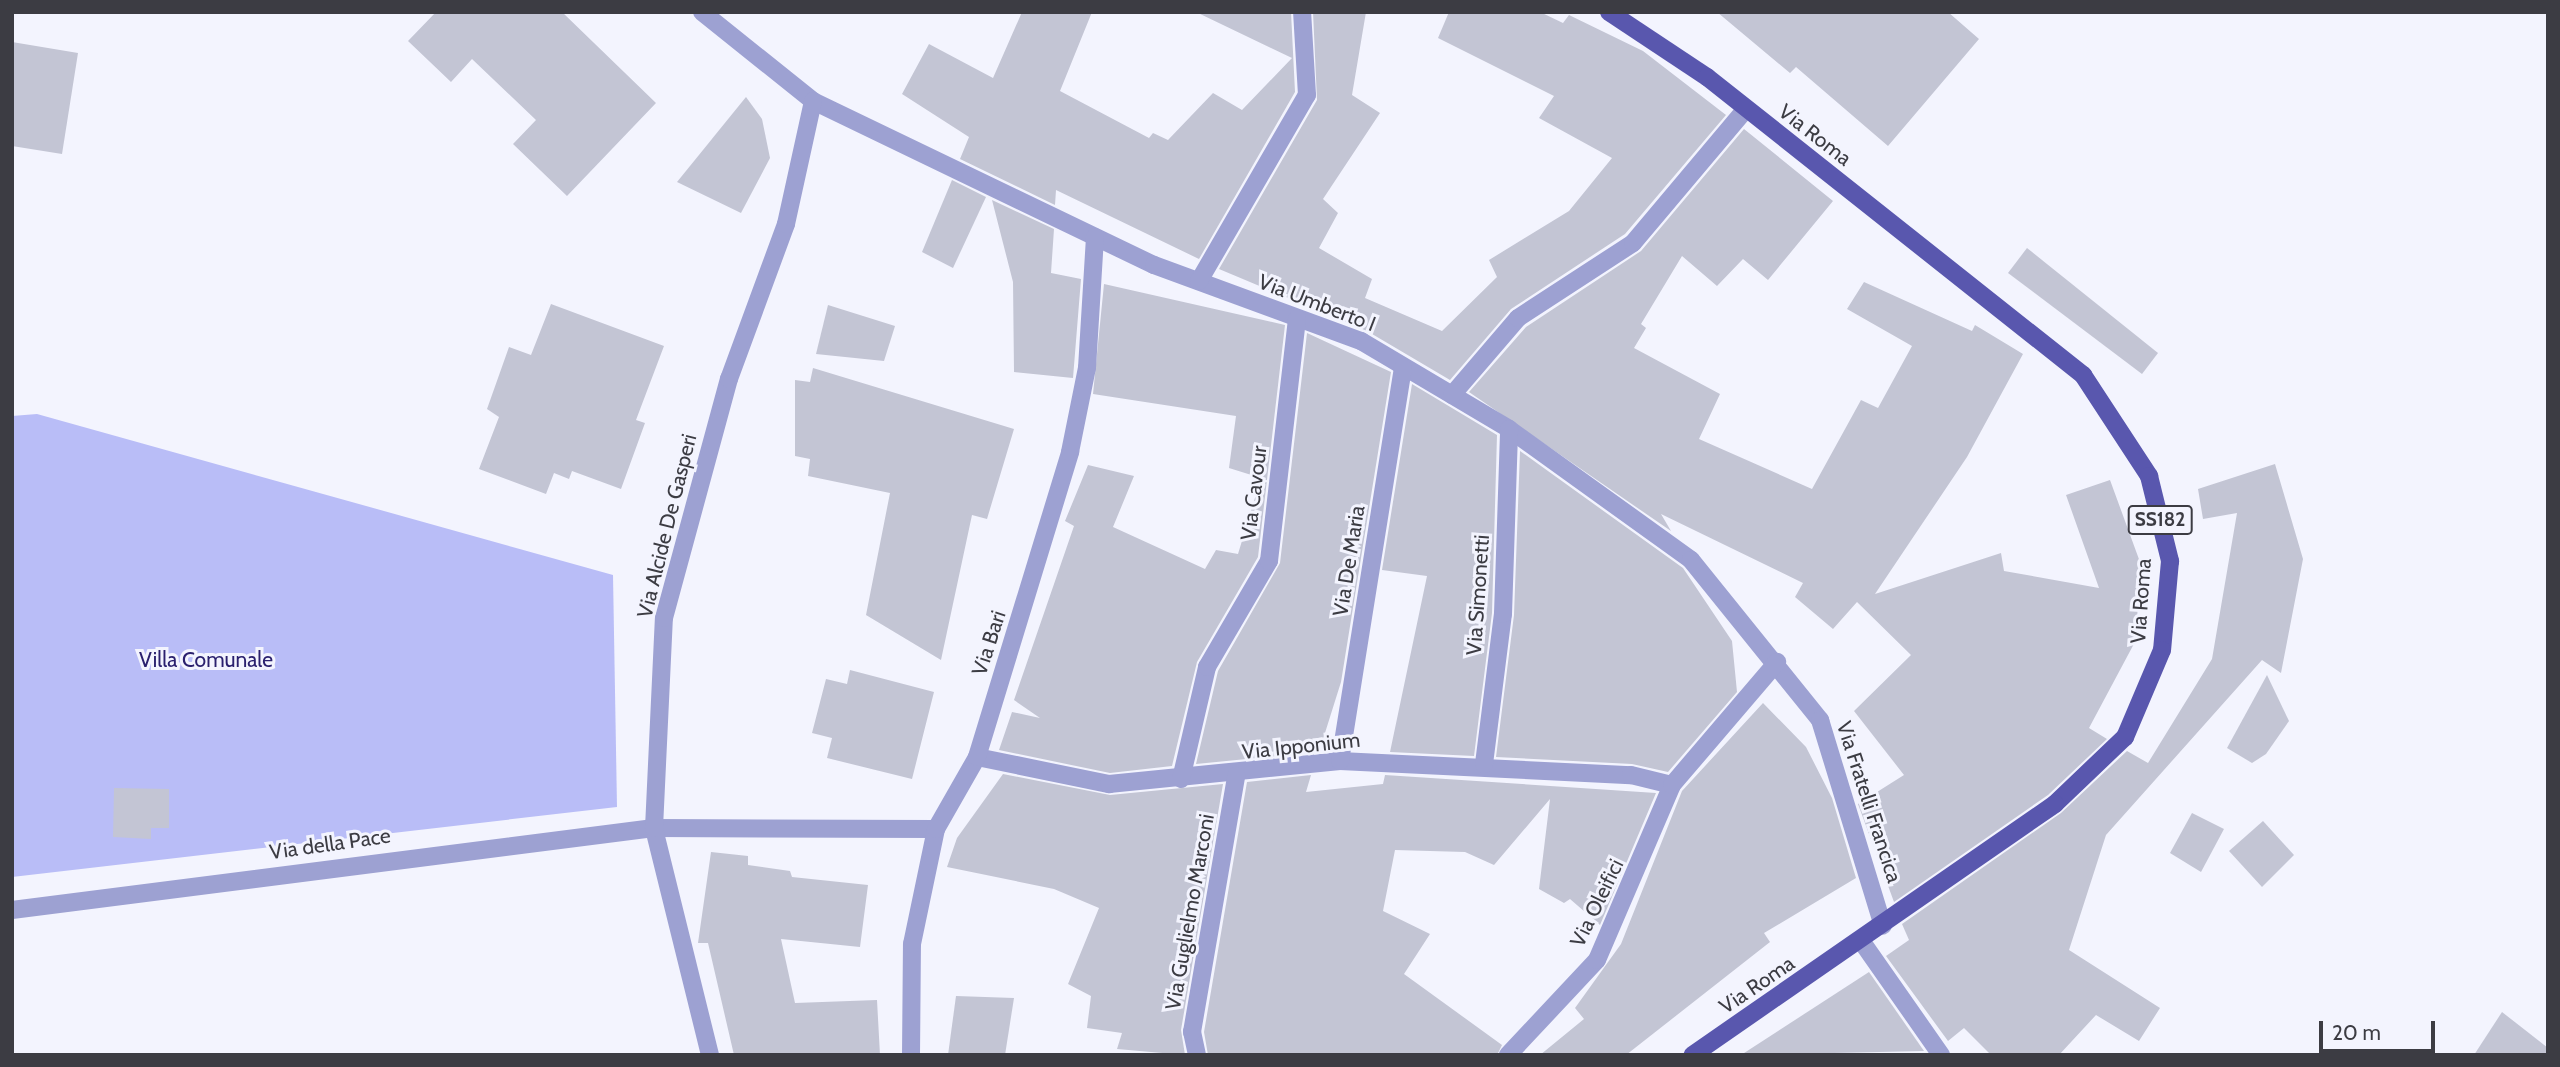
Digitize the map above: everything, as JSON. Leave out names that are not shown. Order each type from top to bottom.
[{"type":"main road","name":"Via Roma","points":[[1609,12],[1746,109],[2083,375],[2149,476],[2170,561],[2162,650],[2125,737],[2055,804],[1862,942],[1693,1055]]},
{"type":"street","name":"Via Umberto I","points":[[702,12],[813,101],[1095,237],[1199,281],[1361,341],[1509,429],[1691,560],[1777,662]]},
{"type":"street","points":[[1199,281],[1307,96],[1301,12]]},
{"type":"street","name":"Via Alcide De Gasperi","points":[[710,1055],[654,828],[664,618],[729,379],[786,224],[813,101]]},
{"type":"street","points":[[1452,395],[1518,318],[1633,243],[1746,109]]},
{"type":"street","name":"Via Bari","points":[[911,1055],[912,944],[936,829],[977,757],[1070,452],[1087,368],[1095,237]]},
{"type":"street","name":"Via Cavour","points":[[1181,779],[1207,667],[1269,561],[1297,319]]},
{"type":"street","name":"Via De Maria","points":[[1340,761],[1403,368]]},
{"type":"street","name":"Via Simonetti","points":[[1484,764],[1503,614],[1509,429]]},
{"type":"street","name":"Via Fratelli Francica","points":[[1777,662],[1820,720],[1883,926]]},
{"type":"street","name":"Via Oleifici","points":[[1508,1055],[1597,960],[1672,785],[1777,662]]},
{"type":"street","name":"Via Ipponium","points":[[977,757],[1109,784],[1236,776],[1340,761],[1484,764],[1631,775],[1672,785]]},
{"type":"street","name":"Via Guglielmo Marconi","points":[[1197,1055],[1192,1032],[1236,776]]},
{"type":"street","name":"Via della Pace","points":[[12,910],[654,828],[936,829]]},
{"type":"street","points":[[1862,942],[1941,1055]]},
{"type":"green space","name":"Villa Comunale","points":[[37,414],[613,575],[617,807],[12,877],[12,416]]},
{"type":"building","points":[[436,12],[562,12],[656,103],[567,196],[513,144],[536,120],[472,59],[451,82],[408,41]]},
{"type":"building","points":[[1022,12],[1092,12],[1060,91],[1149,138],[1153,133],[1168,140],[1213,93],[1242,110],[1292,58],[1196,12],[1291,12],[1295,92],[1199,259],[1056,190],[1055,205],[960,159],[969,137],[902,94],[929,44],[993,78]]},
{"type":"building","points":[[1313,12],[1366,12],[1352,95],[1380,113],[1323,199],[1338,213],[1319,248],[1372,279],[1365,298],[1442,331],[1497,277],[1489,260],[1569,211],[1612,158],[1539,118],[1554,96],[1438,38],[1449,12],[1540,12],[1563,23],[1569,15],[1643,51],[1726,115],[1625,234],[1511,309],[1450,380],[1367,331],[1219,269],[1317,100]]},
{"type":"building","points":[[1717,12],[1948,12],[1979,39],[1888,146],[1796,67],[1790,73]]},
{"type":"building","points":[[12,42],[78,53],[62,154],[12,146]]},
{"type":"building","points":[[746,97],[762,119],[770,158],[741,213],[677,182]]},
{"type":"building","points":[[1744,129],[1833,201],[1768,280],[1743,259],[1717,286],[1682,256],[1641,324],[1646,328],[1634,348],[1720,394],[1699,439],[1812,489],[1861,400],[1878,408],[1912,346],[1847,309],[1864,282],[1972,331],[1975,325],[2023,354],[1967,457],[1875,594],[2001,553],[2004,571],[2099,588],[2066,495],[2110,480],[2140,562],[2136,640],[2089,728],[2107,739],[2048,795],[1894,902],[1858,804],[1904,775],[1854,711],[1911,655],[1857,602],[1833,629],[1795,597],[1803,583],[1661,514],[1671,531],[1469,392],[1526,327],[1641,251]]},
{"type":"building","points":[[952,180],[986,197],[953,268],[922,252]]},
{"type":"building","points":[[992,200],[1054,229],[1051,273],[1081,279],[1073,378],[1014,372],[1013,282]]},
{"type":"building","points":[[2027,248],[2158,353],[2142,374],[2008,273]]},
{"type":"building","points":[[1104,284],[1285,325],[1258,557],[1197,662],[1172,766],[1110,773],[999,750],[1012,712],[1040,718],[1014,700],[1074,526],[1065,521],[1088,465],[1134,476],[1113,527],[1205,569],[1216,550],[1238,554],[1261,478],[1229,468],[1236,416],[1093,394]]},
{"type":"building","points":[[551,304],[664,346],[636,420],[645,423],[621,489],[572,471],[569,479],[554,473],[546,494],[479,469],[499,417],[487,409],[509,347],[531,355]]},
{"type":"building","points":[[828,305],[895,326],[884,361],[816,354]]},
{"type":"building","points":[[1307,333],[1391,372],[1341,682],[1319,752],[1196,764],[1218,671],[1280,563]]},
{"type":"building","points":[[813,368],[1014,429],[987,519],[972,515],[941,660],[866,615],[890,493],[808,476],[810,459],[795,456],[795,380],[810,382]]},
{"type":"building","points":[[1412,384],[1497,435],[1492,613],[1474,756],[1390,752],[1427,576],[1382,570]]},
{"type":"building","points":[[1520,451],[1683,568],[1732,641],[1737,692],[1668,772],[1632,764],[1496,757],[1514,615]]},
{"type":"building","points":[[2275,464],[2303,559],[2281,673],[2262,660],[2106,835],[2069,950],[2160,1008],[2139,1041],[2096,1015],[2059,1055],[1991,1055],[1964,1028],[1948,1041],[1886,956],[1909,940],[1902,924],[2061,813],[2127,751],[2148,763],[2212,659],[2237,513],[2203,519],[2198,489]]},
{"type":"building","points":[[850,670],[934,692],[912,779],[827,758],[832,738],[812,733],[826,679],[847,684]]},
{"type":"building","points":[[2267,675],[2289,721],[2266,754],[2252,763],[2227,748]]},
{"type":"building","points":[[1763,703],[1806,747],[1832,798],[1856,878],[1764,933],[1770,942],[1626,1055],[1540,1055],[1584,1019],[1575,1008],[1621,944],[1682,791]]},
{"type":"building","points":[[1003,774],[1110,795],[1223,784],[1181,1030],[1185,1055],[1117,1049],[1122,1033],[1087,1028],[1091,996],[1068,984],[1099,908],[1054,889],[947,867],[957,838]]},
{"type":"building","points":[[1311,775],[1306,792],[1383,784],[1385,775],[1656,793],[1600,925],[1570,899],[1564,903],[1539,889],[1550,799],[1494,865],[1465,852],[1395,850],[1383,911],[1430,934],[1404,974],[1502,1045],[1497,1055],[1208,1055],[1204,1032],[1247,782]]},
{"type":"building","points":[[114,788],[169,789],[169,828],[151,828],[151,839],[113,837]]},
{"type":"building","points":[[2192,813],[2224,829],[2201,872],[2170,853]]},
{"type":"building","points":[[2263,821],[2294,855],[2262,887],[2229,851]]},
{"type":"building","points":[[711,852],[748,856],[748,865],[790,871],[792,877],[868,885],[860,947],[781,939],[795,1003],[877,1000],[880,1055],[734,1055],[708,943],[698,943]]},
{"type":"building","points":[[1869,972],[1924,1051],[1741,1055]]},
{"type":"building","points":[[956,996],[1014,998],[1005,1055],[948,1055]]},
{"type":"building","points":[[2502,1012],[2548,1048],[2548,1055],[2474,1055]]}]
